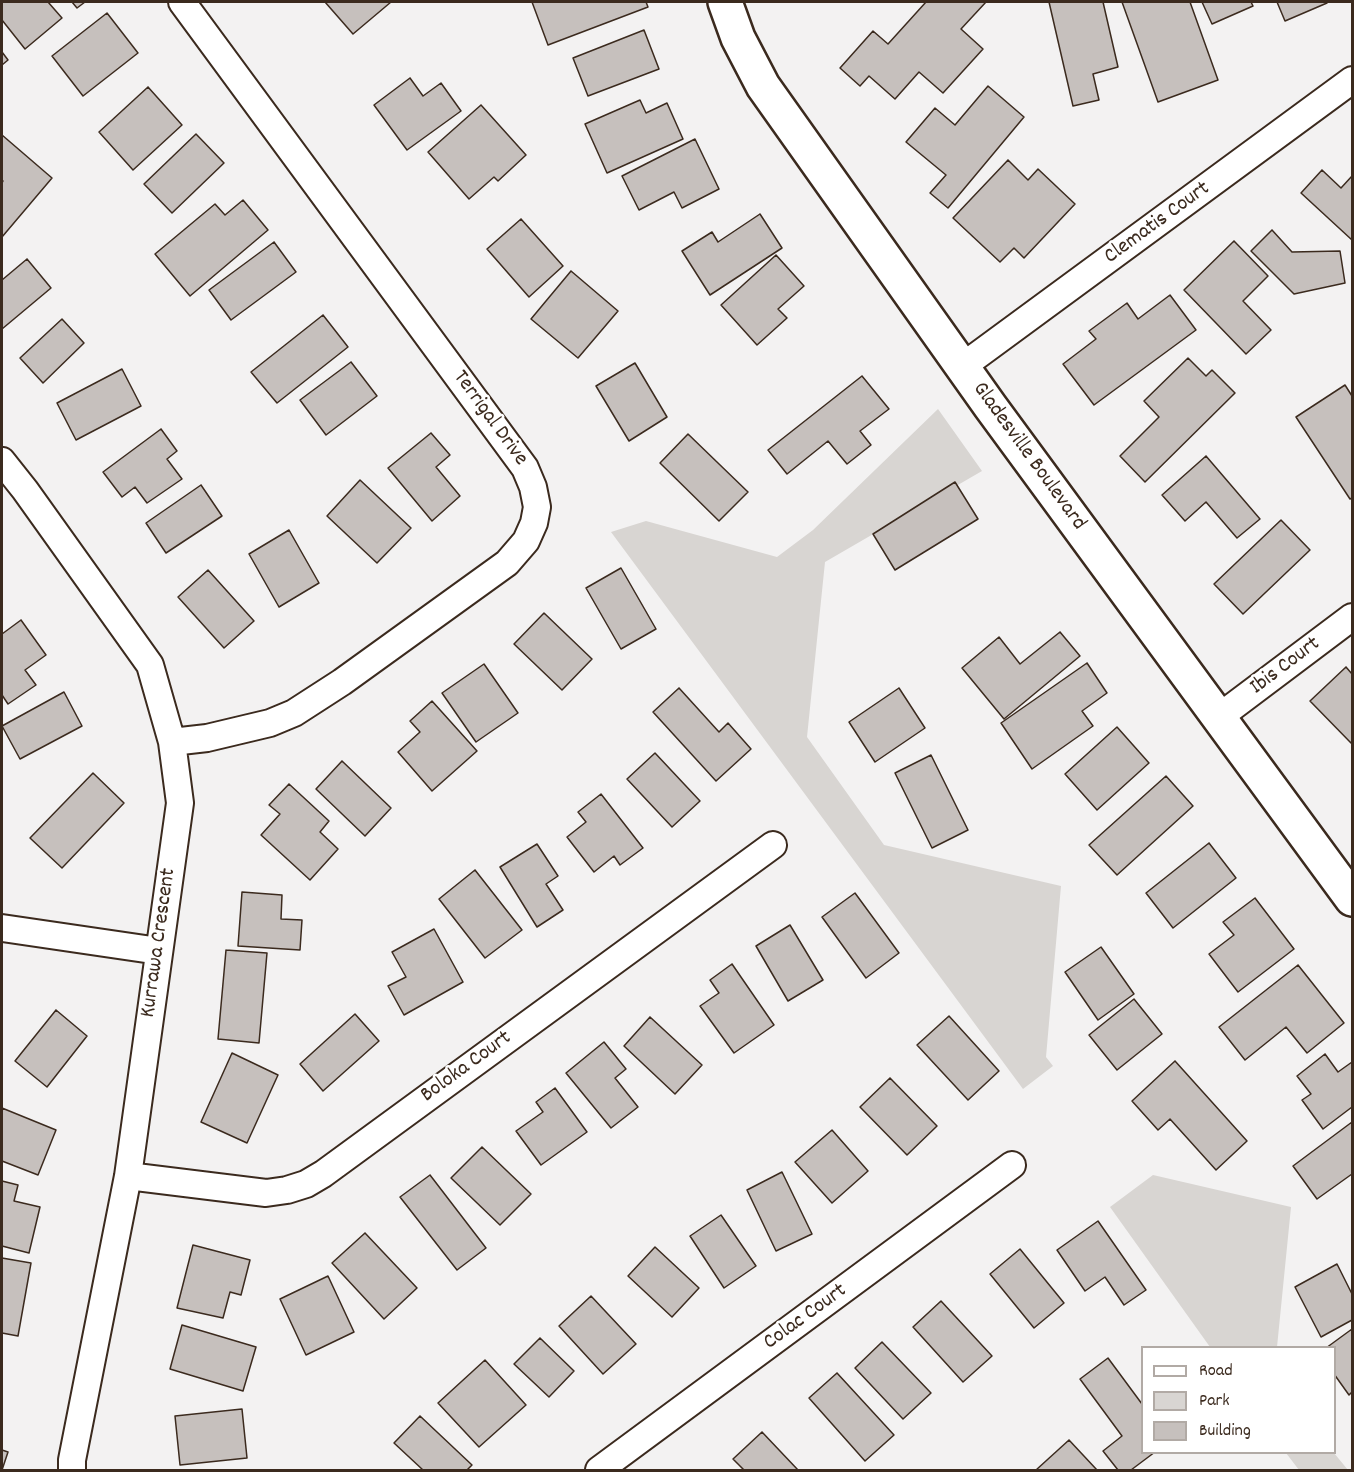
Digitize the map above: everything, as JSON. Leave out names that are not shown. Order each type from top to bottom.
[{"type":"street","name":"Terrigal Drive","points":[[172,742],[207,738],[270,723],[294,713],[342,682],[507,563],[526,541],[534,523],[537,507],[533,487],[525,468],[182,2]]},
{"type":"street","name":"Gladesville Boulevard","points":[[726,2],[738,38],[763,86],[963,366],[1353,899]]},
{"type":"street","name":"Clematis Court","points":[[963,366],[1353,80]]},
{"type":"street","name":"Kurrawa Crescent","points":[[2,461],[150,666],[172,742],[180,803],[128,1176],[72,1460],[72,1470]]},
{"type":"street","name":"Ibis Court","points":[[1219,717],[1353,617]]},
{"type":"street","name":"Boloka Court","points":[[128,1176],[266,1193],[306,1184],[323,1174],[773,845]]},
{"type":"street","points":[[2,928],[159,951]]},
{"type":"street","name":"Colac Court","points":[[599,1470],[1012,1165]]},
{"type":"green space","points":[[938,409],[982,471],[825,562],[807,737],[884,845],[1061,886],[1046,1057],[1053,1066],[1023,1089],[611,532],[646,521],[777,557],[813,530]]},
{"type":"green space","points":[[1153,1175],[1291,1207],[1277,1346],[1209,1346],[1110,1207]]},
{"type":"green space","points":[[1287,1454],[1335,1454],[1348,1470],[1299,1470]]},
{"type":"building","points":[[2,2],[48,2],[62,18],[25,49],[2,20]]},
{"type":"building","points":[[72,2],[85,2],[77,8]]},
{"type":"building","points":[[325,2],[391,2],[353,34]]},
{"type":"building","points":[[532,2],[646,2],[648,7],[548,45]]},
{"type":"building","points":[[926,2],[986,2],[961,29],[983,49],[943,93],[919,72],[895,99],[869,76],[860,86],[840,68],[873,31],[888,44]]},
{"type":"building","points":[[1049,2],[1103,2],[1118,67],[1093,74],[1099,100],[1073,106]]},
{"type":"building","points":[[1122,2],[1190,2],[1218,80],[1158,102]]},
{"type":"building","points":[[1202,2],[1251,2],[1253,6],[1212,24]]},
{"type":"building","points":[[1277,2],[1326,2],[1327,3],[1285,21]]},
{"type":"building","points":[[107,13],[138,53],[83,96],[52,56]]},
{"type":"building","points":[[644,30],[659,69],[588,96],[573,58]]},
{"type":"building","points":[[2,52],[8,60],[2,65]]},
{"type":"building","points":[[410,78],[423,96],[441,83],[461,111],[407,150],[374,105]]},
{"type":"building","points":[[988,86],[1024,117],[948,208],[930,193],[946,175],[906,142],[935,108],[955,125]]},
{"type":"building","points":[[148,87],[182,125],[133,170],[99,132]]},
{"type":"building","points":[[640,100],[646,113],[667,103],[683,139],[607,173],[585,124]]},
{"type":"building","points":[[481,105],[526,155],[498,181],[494,177],[469,199],[428,152]]},
{"type":"building","points":[[196,134],[224,163],[172,213],[144,184]]},
{"type":"building","points":[[2,135],[52,178],[2,237],[3,181]]},
{"type":"building","points":[[695,139],[719,189],[682,208],[674,192],[639,210],[622,176]]},
{"type":"building","points":[[1008,160],[1028,180],[1038,169],[1075,204],[1024,258],[1014,248],[1000,262],[953,218]]},
{"type":"building","points":[[1322,170],[1341,188],[1352,176],[1352,240],[1301,193]]},
{"type":"building","points":[[243,200],[268,230],[190,296],[155,254],[215,204],[225,215]]},
{"type":"building","points":[[760,214],[782,248],[710,295],[682,251],[712,232],[718,242]]},
{"type":"building","points":[[521,219],[563,266],[529,297],[487,249]]},
{"type":"building","points":[[1272,230],[1292,252],[1340,251],[1345,283],[1294,294],[1251,251]]},
{"type":"building","points":[[1234,241],[1268,276],[1243,301],[1271,330],[1246,354],[1184,290]]},
{"type":"building","points":[[274,242],[296,272],[231,320],[209,290]]},
{"type":"building","points":[[776,255],[804,286],[778,309],[787,318],[757,345],[721,305]]},
{"type":"building","points":[[27,259],[51,288],[2,329],[2,280]]},
{"type":"building","points":[[571,271],[618,311],[578,358],[531,319]]},
{"type":"building","points":[[1170,295],[1196,330],[1094,405],[1063,364],[1096,339],[1089,331],[1127,303],[1138,319]]},
{"type":"building","points":[[323,315],[348,347],[277,403],[251,372]]},
{"type":"building","points":[[62,319],[84,343],[43,383],[20,358]]},
{"type":"building","points":[[1188,358],[1206,376],[1212,370],[1235,393],[1145,482],[1120,456],[1159,417],[1144,401]]},
{"type":"building","points":[[351,362],[377,396],[326,435],[300,400]]},
{"type":"building","points":[[635,363],[667,417],[629,441],[596,386]]},
{"type":"building","points":[[122,369],[141,406],[76,440],[57,403]]},
{"type":"building","points":[[862,376],[889,409],[860,431],[871,445],[847,464],[828,441],[787,474],[768,450]]},
{"type":"building","points":[[1345,385],[1352,396],[1352,498],[1350,499],[1296,417]]},
{"type":"building","points":[[161,429],[177,451],[167,459],[182,479],[147,503],[135,487],[122,497],[103,472]]},
{"type":"building","points":[[431,433],[450,455],[436,467],[460,496],[432,521],[388,468]]},
{"type":"building","points":[[688,434],[748,492],[719,521],[660,463]]},
{"type":"building","points":[[1206,456],[1260,519],[1237,538],[1206,502],[1185,521],[1162,495]]},
{"type":"building","points":[[360,480],[411,528],[377,563],[327,516]]},
{"type":"building","points":[[955,482],[978,519],[895,570],[873,534]]},
{"type":"building","points":[[201,485],[222,516],[166,553],[146,523]]},
{"type":"building","points":[[1281,520],[1310,550],[1243,614],[1214,584]]},
{"type":"building","points":[[289,530],[319,583],[279,607],[249,554]]},
{"type":"building","points":[[621,568],[656,629],[621,649],[586,588]]},
{"type":"building","points":[[208,570],[254,621],[224,648],[178,597]]},
{"type":"building","points":[[544,613],[592,659],[562,690],[514,644]]},
{"type":"building","points":[[21,620],[46,655],[25,670],[36,685],[8,704],[2,695],[2,634]]},
{"type":"building","points":[[1060,632],[1080,656],[1004,719],[962,668],[999,637],[1020,664]]},
{"type":"building","points":[[1087,663],[1107,693],[1082,711],[1093,726],[1032,769],[1001,723]]},
{"type":"building","points":[[484,664],[518,713],[476,742],[442,693]]},
{"type":"building","points":[[1346,667],[1352,674],[1351,743],[1310,701]]},
{"type":"building","points":[[679,688],[719,732],[728,723],[751,749],[716,781],[653,712]]},
{"type":"building","points":[[899,688],[925,728],[875,762],[849,722]]},
{"type":"building","points":[[64,692],[82,726],[20,759],[2,726]]},
{"type":"building","points":[[432,701],[477,751],[432,791],[398,752],[420,732],[410,721]]},
{"type":"building","points":[[1117,727],[1149,763],[1097,810],[1065,774]]},
{"type":"building","points":[[655,753],[700,801],[672,827],[627,779]]},
{"type":"building","points":[[931,755],[968,830],[932,848],[895,773]]},
{"type":"building","points":[[342,761],[391,808],[365,836],[316,789]]},
{"type":"building","points":[[93,773],[124,803],[62,868],[30,838]]},
{"type":"building","points":[[1166,776],[1193,806],[1117,875],[1089,845]]},
{"type":"building","points":[[289,784],[329,821],[320,832],[338,849],[310,880],[261,835],[280,814],[269,805]]},
{"type":"building","points":[[601,794],[643,848],[620,865],[614,856],[594,872],[567,837],[586,822],[578,812]]},
{"type":"building","points":[[1209,843],[1236,878],[1173,928],[1146,893]]},
{"type":"building","points":[[537,844],[558,876],[546,884],[563,910],[537,927],[500,867]]},
{"type":"building","points":[[475,870],[522,930],[485,958],[439,899]]},
{"type":"building","points":[[242,892],[282,895],[281,919],[302,920],[300,950],[238,946]]},
{"type":"building","points":[[855,893],[899,953],[866,978],[822,917]]},
{"type":"building","points":[[1255,898],[1294,949],[1238,992],[1209,954],[1234,935],[1223,922]]},
{"type":"building","points":[[790,925],[823,980],[788,1001],[756,946]]},
{"type":"building","points":[[434,929],[463,982],[404,1015],[388,986],[406,977],[392,952]]},
{"type":"building","points":[[1101,947],[1134,994],[1098,1020],[1065,972]]},
{"type":"building","points":[[226,950],[267,953],[259,1043],[218,1039]]},
{"type":"building","points":[[732,964],[774,1025],[734,1053],[700,1006],[719,993],[710,980]]},
{"type":"building","points":[[1298,965],[1344,1023],[1307,1053],[1286,1027],[1245,1060],[1219,1027]]},
{"type":"building","points":[[1134,999],[1162,1034],[1117,1070],[1089,1035]]},
{"type":"building","points":[[56,1010],[87,1036],[47,1087],[15,1061]]},
{"type":"building","points":[[355,1014],[379,1041],[323,1091],[300,1064]]},
{"type":"building","points":[[949,1016],[999,1071],[968,1100],[917,1045]]},
{"type":"building","points":[[650,1017],[702,1065],[675,1094],[624,1046]]},
{"type":"building","points":[[604,1042],[626,1069],[615,1078],[638,1107],[611,1128],[566,1073]]},
{"type":"building","points":[[232,1053],[278,1075],[247,1143],[201,1122]]},
{"type":"building","points":[[1325,1054],[1338,1072],[1352,1062],[1352,1107],[1323,1129],[1302,1100],[1311,1094],[1297,1076]]},
{"type":"building","points":[[1175,1061],[1247,1141],[1216,1170],[1170,1119],[1158,1130],[1132,1101]]},
{"type":"building","points":[[890,1078],[937,1126],[907,1155],[860,1107]]},
{"type":"building","points":[[555,1088],[587,1132],[541,1165],[516,1131],[543,1112],[536,1102]]},
{"type":"building","points":[[2,1108],[56,1130],[38,1175],[2,1161]]},
{"type":"building","points":[[1352,1122],[1352,1174],[1317,1199],[1293,1166]]},
{"type":"building","points":[[832,1130],[868,1171],[832,1203],[795,1162]]},
{"type":"building","points":[[482,1147],[531,1194],[500,1225],[451,1178]]},
{"type":"building","points":[[782,1172],[812,1234],[776,1251],[747,1190]]},
{"type":"building","points":[[430,1175],[486,1248],[457,1270],[400,1197]]},
{"type":"building","points":[[2,1181],[18,1185],[14,1201],[40,1207],[29,1253],[2,1246]]},
{"type":"building","points":[[721,1215],[756,1266],[724,1288],[690,1236]]},
{"type":"building","points":[[1098,1221],[1146,1290],[1124,1305],[1105,1277],[1085,1291],[1057,1250]]},
{"type":"building","points":[[365,1233],[417,1288],[384,1319],[332,1263]]},
{"type":"building","points":[[193,1245],[250,1260],[241,1295],[230,1292],[223,1318],[177,1308]]},
{"type":"building","points":[[655,1247],[699,1288],[672,1317],[628,1276]]},
{"type":"building","points":[[1020,1249],[1064,1303],[1034,1328],[990,1274]]},
{"type":"building","points":[[2,1258],[31,1263],[18,1336],[2,1333]]},
{"type":"building","points":[[1337,1264],[1352,1294],[1352,1320],[1321,1337],[1295,1287]]},
{"type":"building","points":[[328,1276],[354,1332],[306,1355],[280,1299]]},
{"type":"building","points":[[591,1296],[636,1344],[603,1374],[559,1326]]},
{"type":"building","points":[[941,1301],[992,1356],[963,1382],[913,1327]]},
{"type":"building","points":[[182,1325],[256,1347],[243,1391],[170,1369]]},
{"type":"building","points":[[1352,1329],[1352,1392],[1349,1395],[1336,1377],[1336,1346],[1329,1346]]},
{"type":"building","points":[[540,1338],[574,1371],[549,1397],[514,1364]]},
{"type":"building","points":[[882,1342],[931,1393],[903,1419],[855,1368]]},
{"type":"building","points":[[1108,1358],[1141,1403],[1141,1454],[1152,1454],[1131,1470],[1118,1470],[1103,1451],[1122,1436],[1080,1379]]},
{"type":"building","points":[[485,1360],[526,1405],[479,1447],[438,1403]]},
{"type":"building","points":[[837,1373],[894,1435],[865,1461],[809,1398]]},
{"type":"building","points":[[242,1409],[247,1458],[180,1465],[175,1416]]},
{"type":"building","points":[[420,1416],[472,1465],[467,1470],[423,1470],[394,1443]]},
{"type":"building","points":[[762,1432],[798,1470],[744,1470],[733,1459]]},
{"type":"building","points":[[1069,1440],[1097,1470],[1036,1470]]},
{"type":"building","points":[[2,1450],[8,1452],[2,1470]]}]
